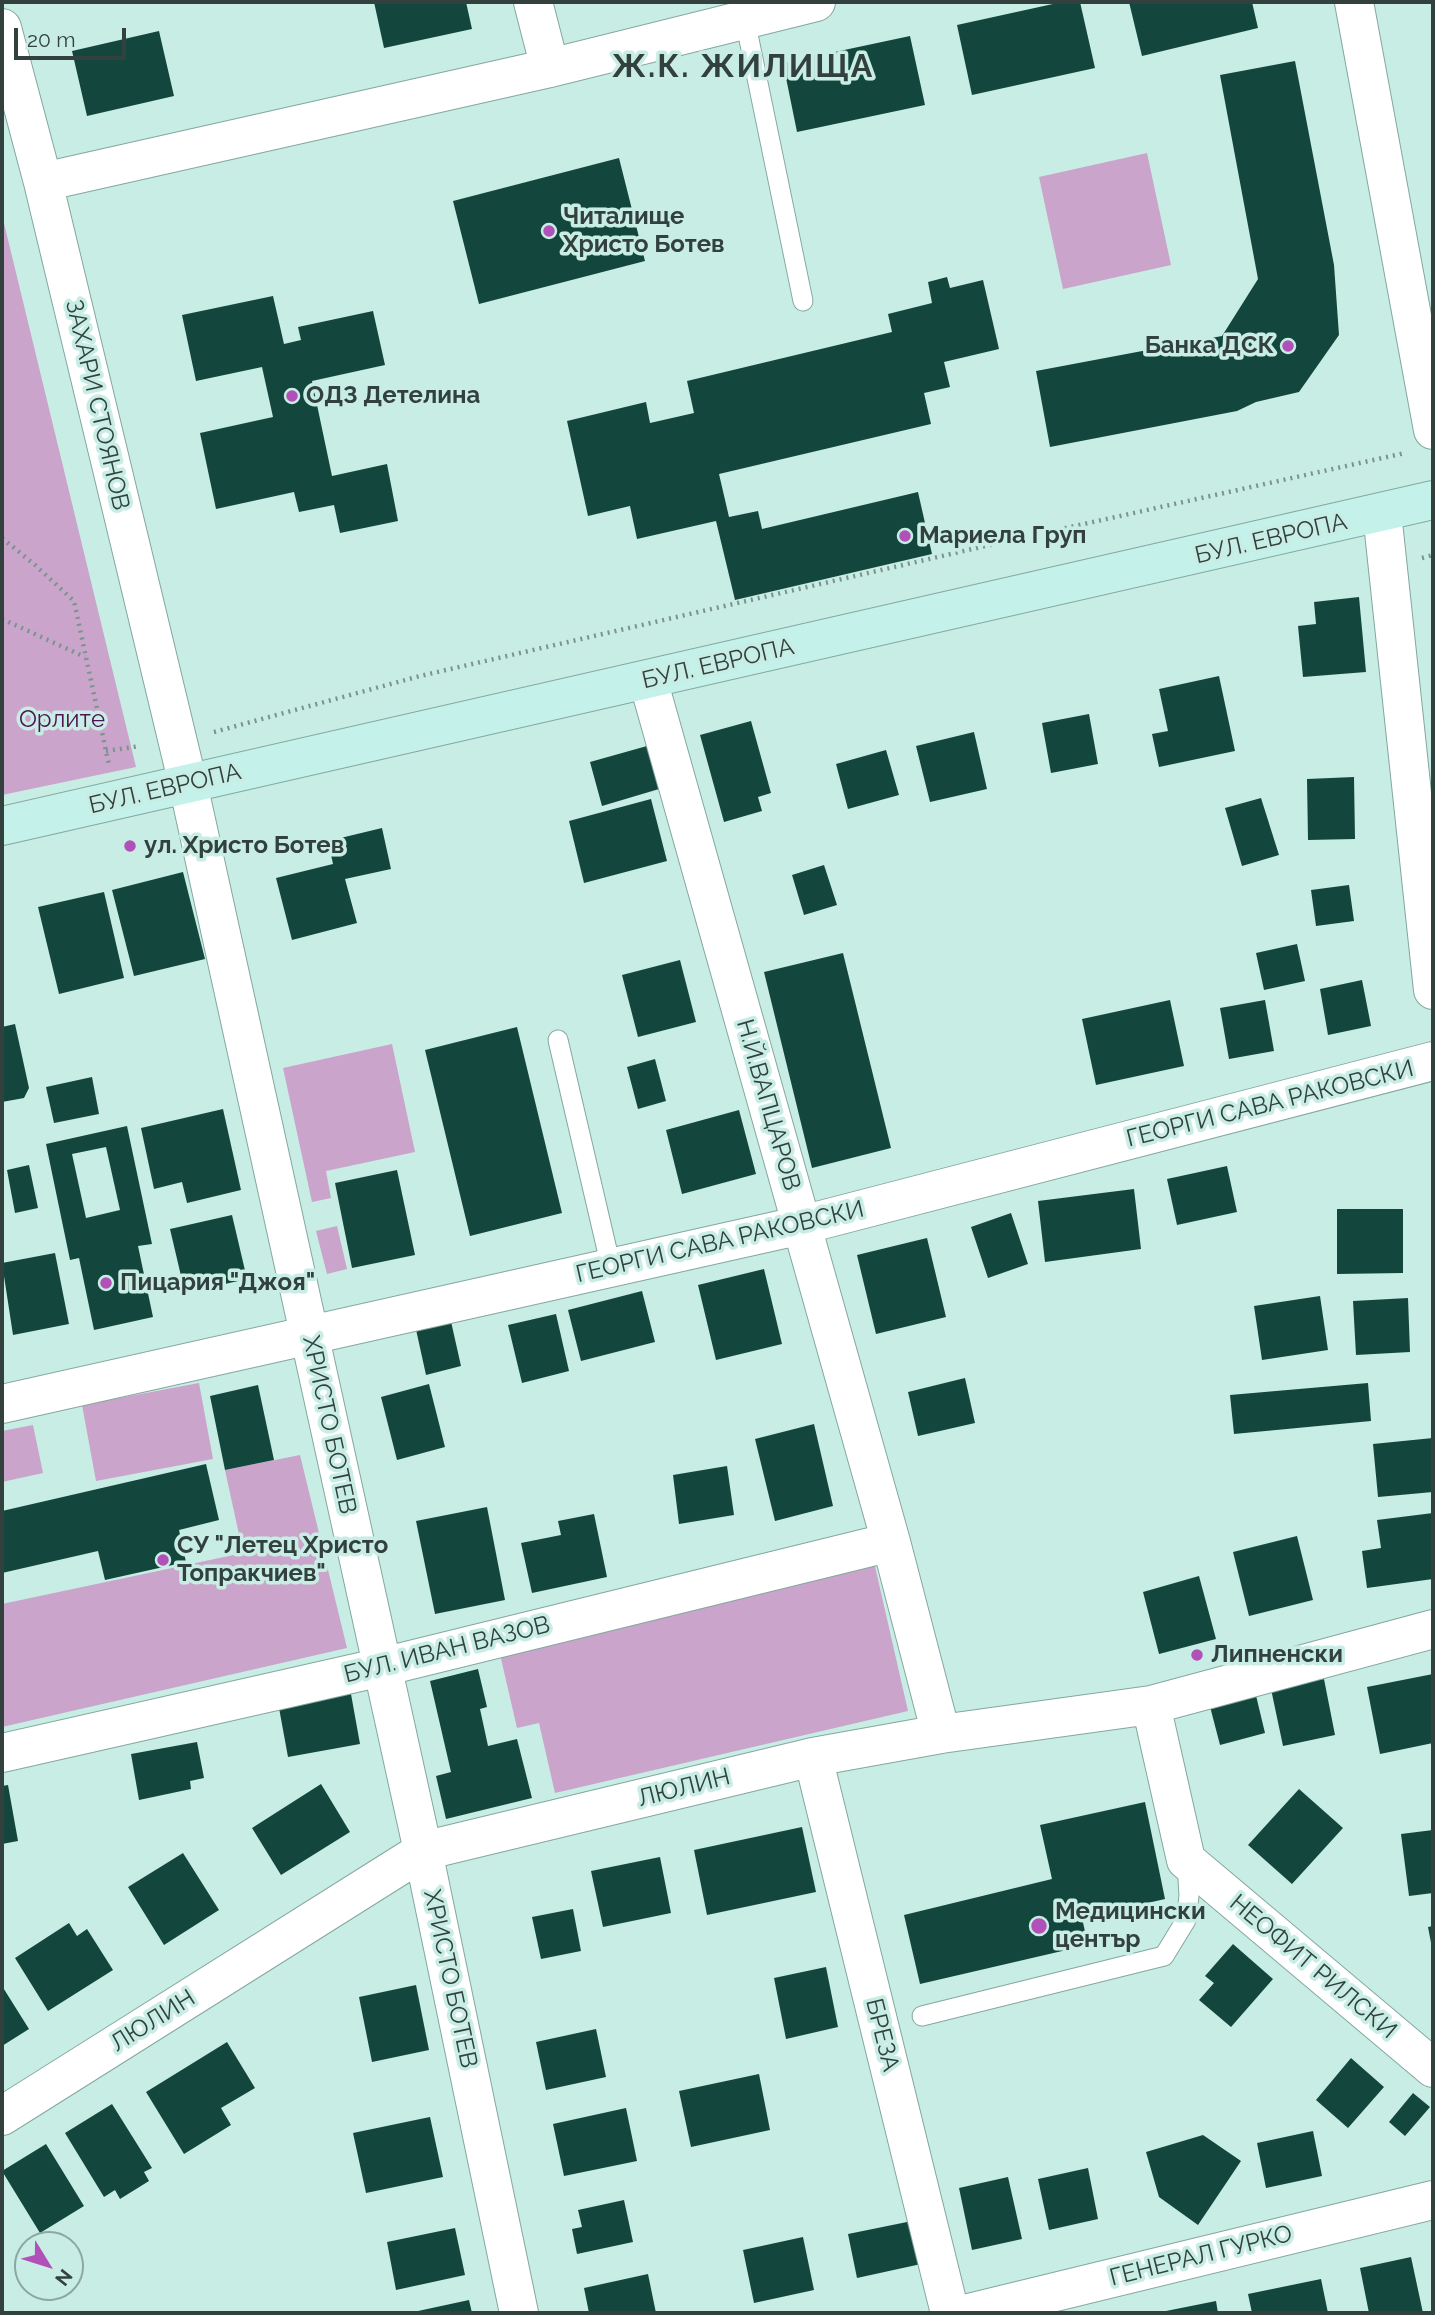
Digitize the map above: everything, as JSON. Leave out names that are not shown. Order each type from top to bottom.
[{"type":"street","points":[[533,2],[550,68]]},
{"type":"street","points":[[43,182],[550,68],[816,2]]},
{"type":"street","points":[[1354,2],[1420,441]]},
{"type":"street","name":"ЗАХАРИ СТОЯНОВ","points":[[2,28],[43,182],[188,784]]},
{"type":"street","name":"БУЛ. ЕВРОПА","points":[[2,826],[1433,500]]},
{"type":"street","points":[[1382,513],[1433,990]]},
{"type":"street","name":"Н.Й.ВАПЦАРОВ","points":[[648,680],[891,1542],[941,1734]]},
{"type":"street","name":"ХРИСТО БОТЕВ","points":[[188,784],[423,1851],[519,2313]]},
{"type":"street","name":"ГЕОРГИ САВА РАКОВСКИ","points":[[2,1404],[802,1225],[1433,1062]]},
{"type":"street","name":"БУЛ. ИВАН ВАЗОВ","points":[[2,1753],[382,1667],[891,1542]]},
{"type":"street","name":"ЛЮЛИН","points":[[2,2116],[423,1851],[813,1757],[941,1734],[1151,1705],[1433,1629]]},
{"type":"street","points":[[1151,1705],[1186,1860]]},
{"type":"street","name":"БРЕЗА","points":[[813,1757],[950,2313]]},
{"type":"street","name":"НЕОФИТ РИЛСКИ","points":[[1186,1860],[1433,2068]]},
{"type":"street","name":"ГЕНЕРАЛ ГУРКО","points":[[970,2313],[1433,2200]]},
{"type":"lane","points":[[745,20],[803,301]]},
{"type":"lane","points":[[558,1040],[611,1267]]},
{"type":"lane","points":[[922,2016],[1164,1956],[1186,1920],[1189,1896],[1186,1860]]},
{"type":"path","points":[[106,751],[178,741],[420,676],[989,545],[1420,441]]},
{"type":"path","points":[[2,538],[74,601],[116,800]]},
{"type":"path","points":[[2,619],[85,657]]},
{"type":"green space","points":[[1147,153],[1171,265],[1063,289],[1039,177]]},
{"type":"green space","name":"Орлите","points":[[2,215],[136,767],[2,795]]},
{"type":"green space","points":[[392,1044],[415,1152],[326,1171],[331,1198],[312,1202],[283,1068]]},
{"type":"green space","points":[[337,1226],[347,1269],[327,1274],[316,1231]]},
{"type":"green space","points":[[199,1383],[213,1459],[96,1481],[82,1405]]},
{"type":"green space","points":[[33,1425],[43,1473],[2,1482],[2,1431]]},
{"type":"green space","points":[[300,1455],[347,1648],[2,1727],[2,1604],[243,1553],[225,1470]]},
{"type":"green space","points":[[874,1562],[908,1711],[555,1793],[539,1723],[517,1728],[499,1650]]},
{"type":"building","points":[[374,2],[466,2],[472,29],[384,48]]},
{"type":"building","points":[[1062,2],[1080,2],[1095,68],[972,95],[957,25]]},
{"type":"building","points":[[1129,2],[1252,2],[1258,28],[1142,56]]},
{"type":"building","points":[[159,31],[174,96],[87,116],[72,51]]},
{"type":"building","points":[[910,36],[925,105],[797,132],[783,63]]},
{"type":"building","points":[[1295,61],[1334,265],[1339,335],[1299,392],[1256,402],[1237,411],[1050,447],[1036,371],[1222,336],[1258,279],[1220,75]]},
{"type":"building","name":"Читалище Христо Ботев","points":[[619,158],[645,261],[479,304],[453,201]]},
{"type":"building","points":[[947,277],[950,288],[983,280],[999,349],[944,362],[950,387],[924,393],[931,424],[719,474],[729,517],[758,511],[762,529],[918,492],[932,554],[735,600],[716,521],[637,539],[630,506],[588,516],[567,421],[646,402],[650,423],[694,413],[687,381],[892,332],[888,314],[932,303],[928,282]]},
{"type":"building","points":[[273,296],[284,344],[301,340],[298,327],[373,311],[385,365],[312,381],[332,476],[387,464],[398,521],[340,533],[334,505],[299,512],[294,492],[216,509],[200,433],[273,417],[262,367],[196,381],[182,315]]},
{"type":"building","points":[[1359,597],[1366,672],[1303,677],[1298,626],[1316,624],[1314,602]]},
{"type":"building","points":[[1219,676],[1235,751],[1159,767],[1152,734],[1168,731],[1159,689]]},
{"type":"building","points":[[1089,714],[1098,764],[1051,773],[1042,723]]},
{"type":"building","points":[[751,721],[771,793],[758,797],[762,811],[724,822],[700,735]]},
{"type":"building","points":[[974,732],[987,789],[930,802],[916,746]]},
{"type":"building","points":[[647,746],[659,789],[602,806],[590,762]]},
{"type":"building","points":[[886,750],[899,795],[848,809],[836,764]]},
{"type":"building","points":[[1354,777],[1355,839],[1308,840],[1307,779]]},
{"type":"building","points":[[1261,798],[1279,855],[1242,866],[1225,808]]},
{"type":"building","points":[[651,799],[667,861],[584,883],[569,821]]},
{"type":"building","points":[[382,828],[391,869],[345,879],[357,923],[292,940],[276,878],[333,864],[328,841]]},
{"type":"building","points":[[824,865],[837,905],[804,915],[792,875]]},
{"type":"building","points":[[183,872],[205,959],[134,976],[112,890]]},
{"type":"building","points":[[1349,885],[1354,921],[1316,926],[1311,890]]},
{"type":"building","points":[[104,892],[124,978],[59,994],[38,907]]},
{"type":"building","points":[[1297,944],[1305,981],[1264,990],[1256,953]]},
{"type":"building","points":[[843,953],[891,1148],[812,1168],[764,972]]},
{"type":"building","points":[[680,960],[696,1022],[638,1037],[622,975]]},
{"type":"building","points":[[1362,980],[1371,1026],[1328,1035],[1320,989]]},
{"type":"building","points":[[1170,1000],[1184,1066],[1096,1085],[1082,1019]]},
{"type":"building","points":[[1265,1000],[1274,1051],[1229,1059],[1220,1008]]},
{"type":"building","points":[[15,1024],[29,1088],[24,1098],[2,1102],[2,1027]]},
{"type":"building","points":[[517,1027],[562,1213],[470,1236],[425,1050]]},
{"type":"building","points":[[655,1059],[666,1101],[638,1109],[627,1067]]},
{"type":"building","points":[[92,1077],[99,1114],[54,1123],[46,1087]]},
{"type":"building","points":[[223,1109],[241,1190],[187,1203],[182,1182],[154,1189],[141,1128]]},
{"type":"building","points":[[739,1110],[756,1174],[682,1194],[666,1130]]},
{"type":"building","points":[[127,1126],[152,1244],[138,1246],[153,1317],[94,1330],[79,1258],[70,1260],[46,1144]],"holes":[[[106,1147],[120,1210],[86,1218],[72,1154]]]},
{"type":"building","points":[[29,1165],[38,1208],[15,1213],[7,1170]]},
{"type":"building","points":[[1227,1166],[1237,1212],[1177,1225],[1167,1179]]},
{"type":"building","points":[[397,1170],[415,1255],[352,1268],[335,1183]]},
{"type":"building","points":[[1134,1189],[1141,1249],[1045,1262],[1038,1201]]},
{"type":"building","points":[[1337,1209],[1403,1209],[1403,1273],[1337,1274]]},
{"type":"building","points":[[1011,1213],[1028,1264],[988,1278],[971,1227]]},
{"type":"building","points":[[232,1215],[247,1279],[185,1293],[170,1229]]},
{"type":"building","points":[[927,1238],[946,1317],[876,1334],[857,1255]]},
{"type":"building","points":[[55,1253],[69,1324],[13,1335],[2,1263]]},
{"type":"building","points":[[764,1269],[782,1344],[716,1360],[698,1285]]},
{"type":"building","points":[[642,1291],[655,1342],[581,1361],[568,1310]]},
{"type":"building","points":[[1320,1296],[1328,1350],[1262,1360],[1254,1306]]},
{"type":"building","points":[[1408,1298],[1410,1352],[1356,1355],[1353,1301]]},
{"type":"building","points":[[556,1314],[569,1371],[522,1383],[508,1325]]},
{"type":"building","points":[[450,1317],[461,1366],[426,1375],[415,1325]]},
{"type":"building","points":[[965,1378],[975,1423],[918,1436],[908,1392]]},
{"type":"building","points":[[1368,1383],[1371,1421],[1234,1434],[1230,1395]]},
{"type":"building","points":[[429,1384],[445,1447],[397,1460],[381,1397]]},
{"type":"building","points":[[258,1385],[274,1460],[225,1470],[210,1396]]},
{"type":"building","points":[[814,1424],[833,1506],[775,1521],[755,1439]]},
{"type":"building","points":[[1433,1438],[1433,1492],[1378,1497],[1373,1444]]},
{"type":"building","points":[[206,1464],[219,1520],[179,1530],[186,1562],[105,1580],[98,1551],[2,1573],[2,1511]]},
{"type":"building","points":[[727,1466],[734,1515],[679,1524],[673,1475]]},
{"type":"building","points":[[487,1507],[505,1600],[435,1614],[416,1521]]},
{"type":"building","points":[[1433,1513],[1433,1579],[1367,1588],[1362,1551],[1381,1548],[1377,1520]]},
{"type":"building","points":[[594,1514],[607,1577],[532,1593],[521,1543],[561,1535],[558,1521]]},
{"type":"building","points":[[1297,1536],[1313,1600],[1249,1616],[1233,1552]]},
{"type":"building","points":[[1199,1576],[1216,1639],[1159,1654],[1143,1592]]},
{"type":"building","points":[[478,1669],[487,1707],[480,1709],[488,1746],[517,1739],[532,1798],[446,1819],[436,1776],[451,1772],[430,1681]]},
{"type":"building","points":[[1433,1674],[1433,1743],[1380,1754],[1367,1687]]},
{"type":"building","points":[[1324,1679],[1335,1735],[1283,1746],[1271,1689]]},
{"type":"building","points":[[1253,1683],[1265,1733],[1220,1745],[1207,1695]]},
{"type":"building","points":[[351,1694],[360,1744],[288,1757],[279,1708]]},
{"type":"building","points":[[197,1742],[204,1778],[190,1781],[191,1789],[139,1800],[131,1754]]},
{"type":"building","points":[[321,1784],[350,1832],[281,1875],[252,1828]]},
{"type":"building","points":[[8,1785],[18,1841],[2,1844],[2,1786]]},
{"type":"building","points":[[1299,1789],[1343,1828],[1292,1884],[1248,1845]]},
{"type":"building","points":[[1145,1802],[1165,1899],[1082,1918],[1088,1945],[920,1984],[904,1915],[1052,1879],[1040,1825]]},
{"type":"building","points":[[802,1827],[816,1892],[707,1915],[694,1850]]},
{"type":"building","points":[[1433,1830],[1433,1893],[1409,1896],[1401,1834]]},
{"type":"building","points":[[183,1853],[219,1910],[164,1945],[128,1887]]},
{"type":"building","points":[[660,1857],[671,1913],[603,1927],[591,1871]]},
{"type":"building","points":[[573,1909],[581,1951],[541,1959],[532,1917]]},
{"type":"building","points":[[69,1923],[77,1936],[87,1929],[113,1970],[48,2011],[15,1958]]},
{"type":"building","points":[[1433,1926],[1433,1948],[1432,1948],[1428,1927]]},
{"type":"building","points":[[1233,1944],[1273,1979],[1231,2027],[1199,2000],[1214,1983],[1205,1976]]},
{"type":"building","points":[[826,1967],[838,2027],[786,2039],[774,1978]]},
{"type":"building","points":[[416,1985],[429,2050],[372,2062],[359,1997]]},
{"type":"building","points":[[2,1986],[29,2029],[2,2046]]},
{"type":"building","points":[[596,2029],[606,2077],[546,2090],[536,2042]]},
{"type":"building","points":[[227,2042],[255,2088],[221,2108],[231,2125],[184,2154],[146,2092]]},
{"type":"building","points":[[1351,2058],[1384,2087],[1348,2128],[1316,2100]]},
{"type":"building","points":[[759,2074],[770,2130],[691,2147],[679,2091]]},
{"type":"building","points":[[1413,2093],[1430,2107],[1405,2136],[1389,2122]]},
{"type":"building","points":[[112,2104],[152,2168],[144,2172],[149,2181],[120,2199],[115,2190],[104,2197],[65,2133]]},
{"type":"building","points":[[626,2108],[637,2161],[564,2176],[553,2124]]},
{"type":"building","points":[[430,2117],[443,2177],[366,2193],[353,2133]]},
{"type":"building","points":[[1313,2131],[1322,2176],[1266,2188],[1257,2143]]},
{"type":"building","points":[[1203,2135],[1241,2161],[1198,2225],[1159,2197],[1146,2152]]},
{"type":"building","points":[[46,2144],[84,2206],[43,2231],[39,2231],[2,2171]]},
{"type":"building","points":[[1088,2168],[1098,2219],[1049,2230],[1038,2179]]},
{"type":"building","points":[[1008,2177],[1022,2239],[972,2250],[959,2188]]},
{"type":"building","points":[[624,2200],[633,2242],[577,2254],[572,2229],[582,2227],[578,2210]]},
{"type":"building","points":[[912,2221],[921,2264],[857,2278],[848,2234]]},
{"type":"building","points":[[455,2228],[465,2275],[396,2290],[387,2242]]},
{"type":"building","points":[[803,2237],[814,2290],[754,2303],[743,2250]]},
{"type":"building","points":[[1411,2257],[1423,2313],[1369,2313],[1360,2268]]},
{"type":"building","points":[[648,2274],[656,2313],[589,2313],[584,2288]]},
{"type":"building","points":[[1321,2279],[1328,2313],[1252,2313],[1248,2294]]},
{"type":"building","points":[[469,2300],[472,2313],[418,2313],[418,2311]]},
{"type":"building","points":[[1216,2301],[1218,2313],[1166,2313],[1166,2311]]},
{"type":"place","name":"Читалище Христо Ботев","points":[[549,231]]},
{"type":"place","name":"Банка ДСК","points":[[1288,346]]},
{"type":"place","name":"ОДЗ Детелина","points":[[292,396]]},
{"type":"place","name":"Мариела Груп","points":[[905,536]]},
{"type":"place","name":"ул. Христо Ботев","points":[[130,846]]},
{"type":"place","name":"Пицария \"Джоя\"","points":[[106,1283]]},
{"type":"place","name":"СУ \"Летец Христо Топракчиев\"","points":[[163,1560]]},
{"type":"place","name":"Липненски","points":[[1197,1655]]},
{"type":"place","name":"Медицински център","points":[[1039,1926]]},
{"type":"district","name":"Ж.К. ЖИЛИЩА","points":[[743,67]]}]
